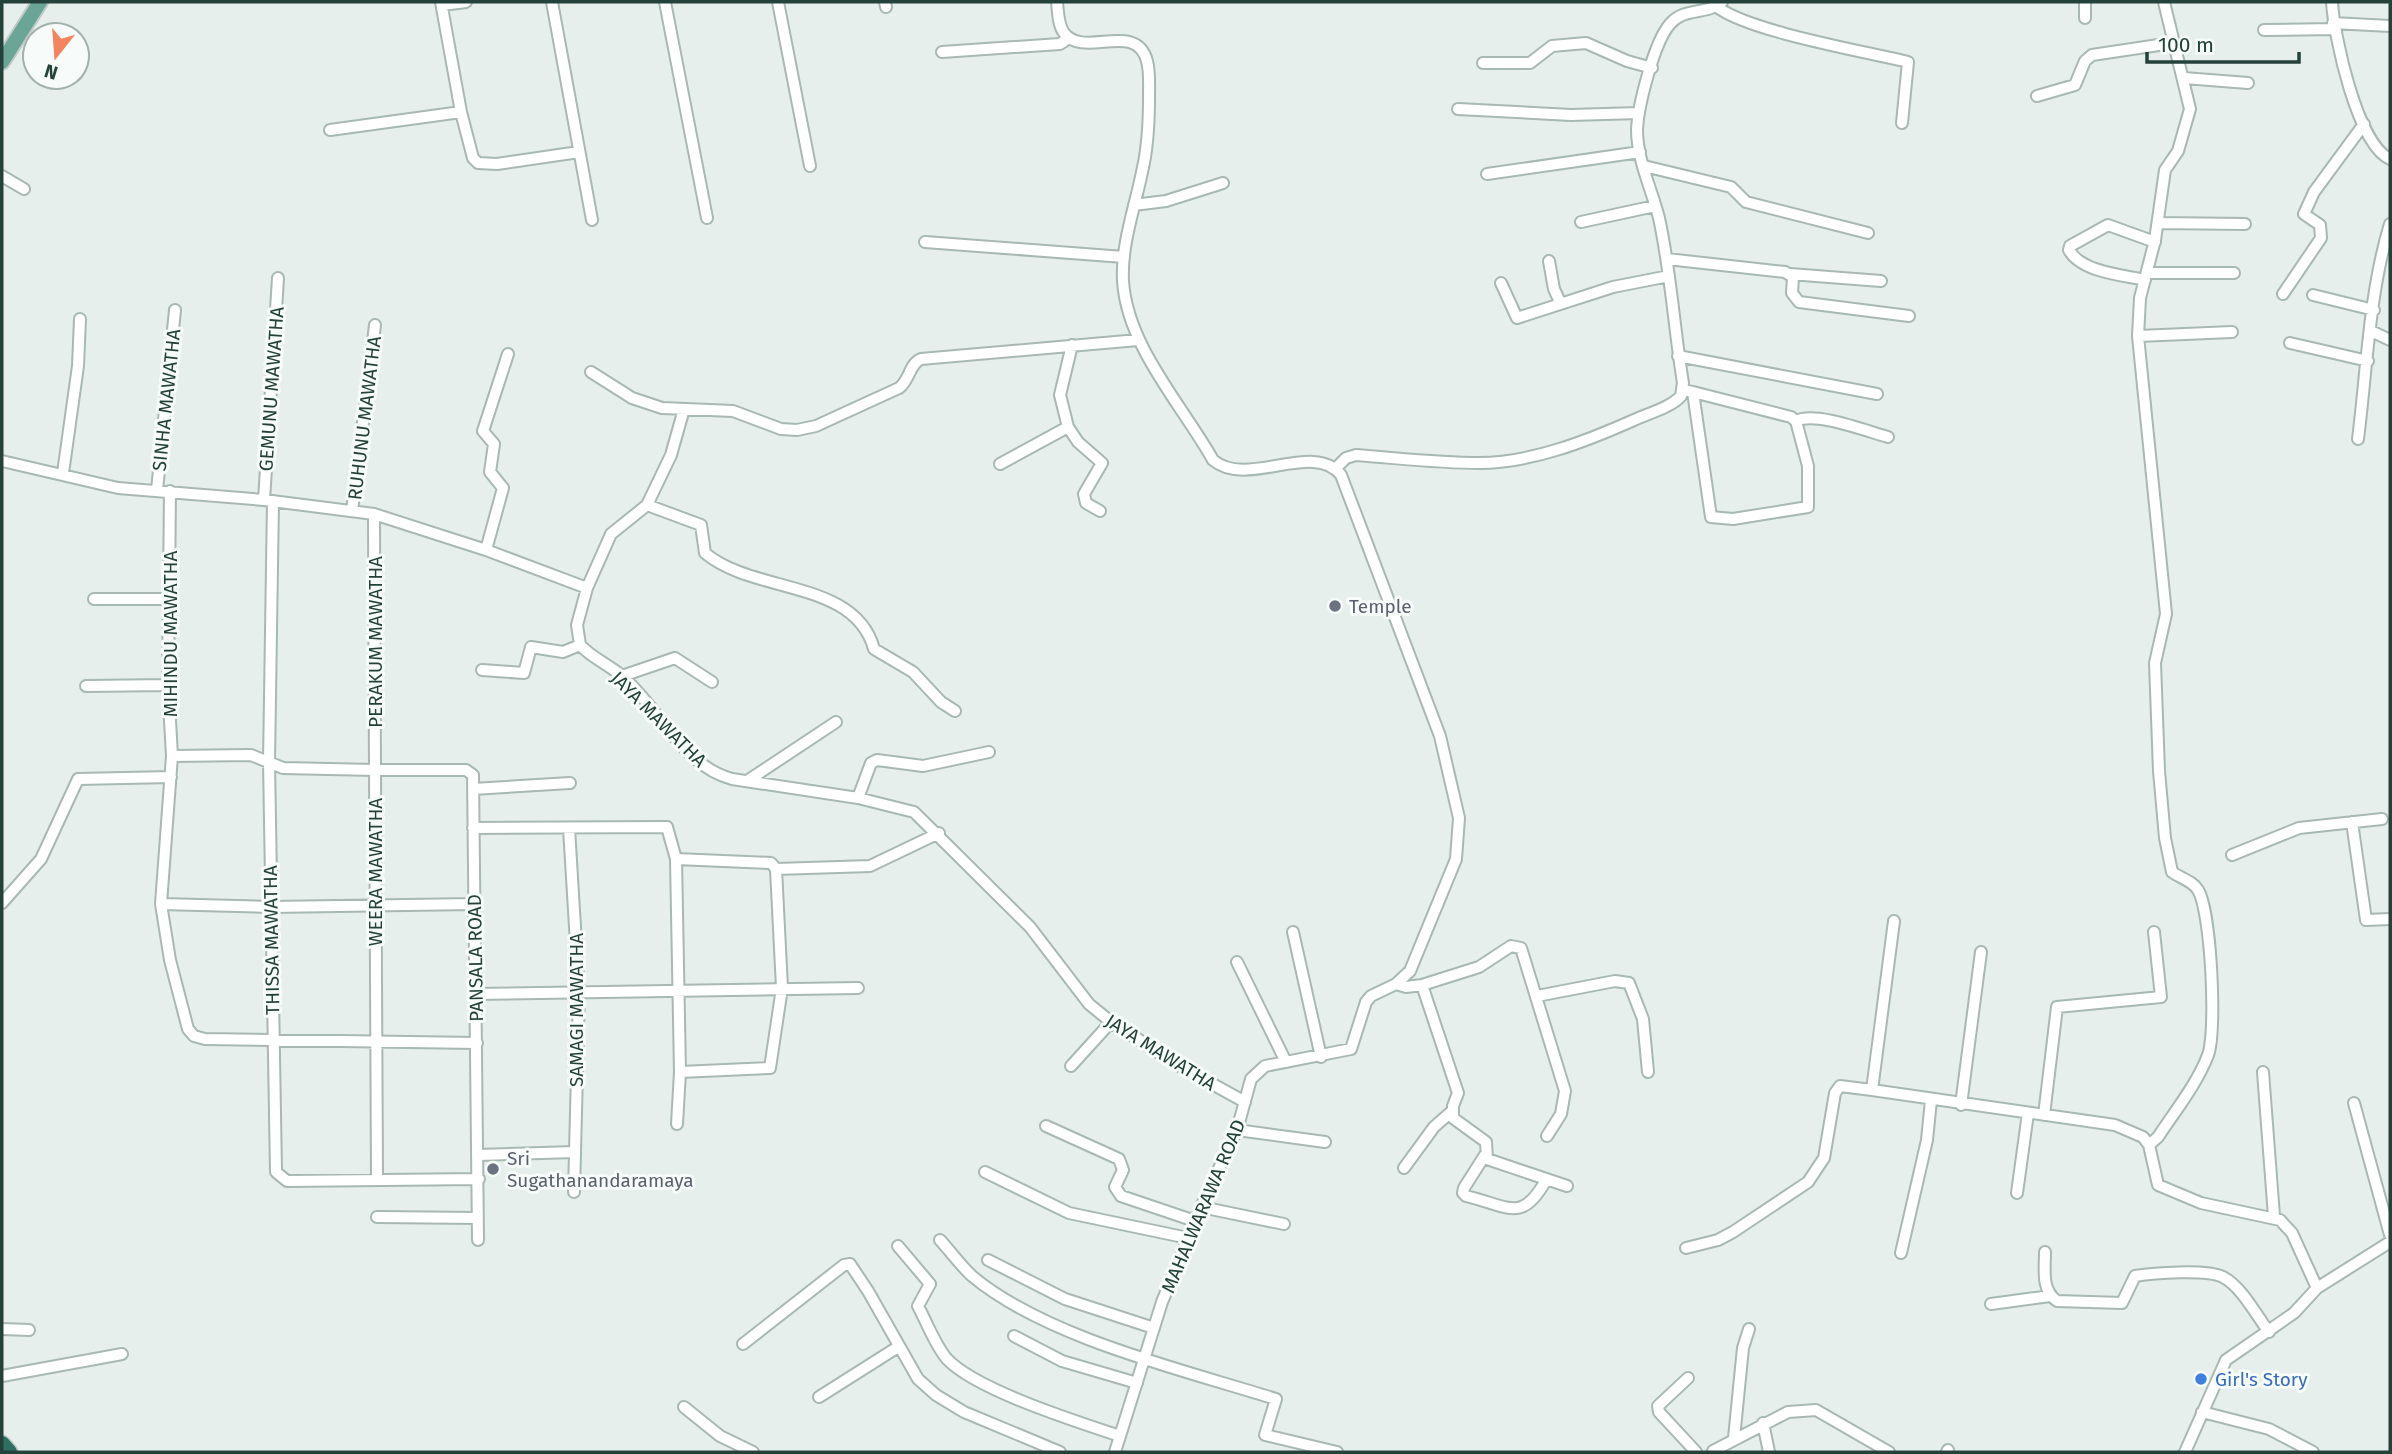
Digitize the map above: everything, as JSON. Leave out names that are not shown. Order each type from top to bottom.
[{"type":"highway","points":[[2,1444],[9,1452]]},
{"type":"main road","points":[[2,62],[40,2]]},
{"type":"street","points":[[466,2],[442,4],[461,112],[473,158],[478,163],[497,164],[579,152]]},
{"type":"street","points":[[552,2],[592,220]]},
{"type":"street","points":[[665,2],[707,218]]},
{"type":"street","points":[[778,2],[810,166]]},
{"type":"street","points":[[1057,2],[1060,25],[1069,38],[1083,42],[1128,41],[1138,46],[1147,62],[1149,122],[1124,257],[1125,296],[1138,340],[1213,460],[1221,468],[1241,471],[1319,463],[1336,468],[1346,457],[1356,455],[1481,463],[1521,457],[1563,447],[1624,424],[1677,400],[1688,391]]},
{"type":"street","points":[[2085,2],[2085,18]]},
{"type":"street","points":[[2150,1145],[2158,1137],[2207,1057],[2213,1015],[2212,979],[2202,898],[2194,885],[2172,872],[2165,838],[2155,663],[2166,614],[2138,336],[2165,170],[2178,151],[2190,109],[2164,2]]},
{"type":"street","points":[[2332,2],[2333,26],[2364,124],[2376,149],[2390,159]]},
{"type":"street","points":[[1796,421],[1808,466],[1808,507],[1714,519],[1709,512],[1688,391],[1678,356],[1667,259],[1640,152],[1639,113],[1661,38],[1678,15],[1720,4],[1735,16],[1772,28],[1908,62],[1902,123]]},
{"type":"street","points":[[2264,30],[2390,26]]},
{"type":"street","points":[[942,52],[1060,44],[1069,38]]},
{"type":"street","points":[[1483,63],[1530,64],[1552,46],[1586,43],[1627,61],[1652,68]]},
{"type":"street","points":[[2037,96],[2075,85],[2085,61],[2092,55],[2172,43]]},
{"type":"street","points":[[2184,78],[2248,83]]},
{"type":"street","points":[[1458,109],[1571,115],[1639,113]]},
{"type":"street","points":[[330,130],[461,112]]},
{"type":"street","points":[[2283,294],[2321,238],[2320,225],[2304,214],[2314,192],[2364,124]]},
{"type":"street","points":[[1487,174],[1640,152]]},
{"type":"street","points":[[1644,166],[1731,187],[1746,202],[1868,233]]},
{"type":"street","points":[[2,176],[24,189]]},
{"type":"street","points":[[1134,205],[1166,201],[1223,183]]},
{"type":"street","points":[[1581,222],[1655,206]]},
{"type":"street","points":[[2158,223],[2245,224]]},
{"type":"street","points":[[2155,242],[2108,225],[2070,246],[2069,250],[2095,269],[2146,277],[2234,273]]},
{"type":"street","points":[[2358,439],[2374,310],[2390,225]]},
{"type":"street","points":[[925,242],[1124,257]]},
{"type":"street","points":[[1667,259],[1790,274],[1881,281]]},
{"type":"street","points":[[1549,261],[1554,289],[1560,302]]},
{"type":"street","points":[[1790,274],[1793,277],[1793,298],[1799,302],[1909,316]]},
{"type":"street","points":[[1502,283],[1517,318],[1560,302],[1669,276]]},
{"type":"street","name":"GEMUNU MAWATHA","points":[[269,501],[278,278]]},
{"type":"street","points":[[2313,295],[2374,310]]},
{"type":"street","name":"SINHA MAWATHA","points":[[158,490],[175,310]]},
{"type":"street","points":[[63,473],[78,366],[80,320]]},
{"type":"street","name":"RUHUNU MAWATHA","points":[[352,510],[375,325]]},
{"type":"street","points":[[2371,331],[2390,340]]},
{"type":"street","points":[[2138,336],[2232,332]]},
{"type":"street","points":[[591,372],[632,398],[662,408],[733,411],[781,429],[797,430],[816,426],[899,388],[908,380],[913,364],[920,359],[1138,340]]},
{"type":"street","points":[[2290,343],[2368,361]]},
{"type":"street","points":[[1072,345],[1060,395],[1068,427],[1078,442],[1102,463],[1084,494],[1086,503],[1100,511]]},
{"type":"street","points":[[486,550],[503,488],[489,472],[494,448],[485,435],[484,426],[508,354]]},
{"type":"street","points":[[1678,356],[1877,394]]},
{"type":"street","points":[[1688,391],[1796,421],[1807,418],[1825,421],[1888,437]]},
{"type":"street","points":[[482,670],[524,673],[531,647],[563,652],[580,645],[578,625],[587,588],[611,534],[647,505],[671,456],[684,409]]},
{"type":"street","points":[[1000,464],[1068,427]]},
{"type":"street","points":[[2,460],[118,488],[269,501],[374,514],[486,550],[587,588]]},
{"type":"street","name":"MAHALWARAWA ROAD","points":[[1115,1452],[1154,1328],[1195,1221],[1237,1130],[1257,1071],[1265,1066],[1351,1049],[1366,1002],[1371,996],[1396,984],[1410,971],[1450,878],[1459,842],[1457,799],[1440,736],[1364,541],[1345,483],[1336,468]]},
{"type":"street","name":"MIHINDU MAWATHA","points":[[170,491],[167,685],[172,756],[161,904],[188,1029],[194,1036],[205,1038],[378,1044],[477,1044]]},
{"type":"street","name":"THISSA MAWATHA","points":[[269,501],[270,907],[275,1166],[281,1178],[287,1181],[479,1179]]},
{"type":"street","points":[[647,505],[704,527],[705,552],[721,563],[767,583],[820,595],[838,606],[867,627],[874,649],[913,672],[941,702],[955,711]]},
{"type":"street","name":"PERAKUM MAWATHA","points":[[374,514],[375,770]]},
{"type":"street","points":[[94,598],[170,599]]},
{"type":"street","name":"JAYA MAWATHA","points":[[580,645],[622,676],[696,761],[719,775],[908,808],[939,833],[1030,927],[1089,1004],[1111,1022],[1245,1102]]},
{"type":"street","points":[[622,676],[675,658],[712,682]]},
{"type":"street","points":[[86,686],[167,685]]},
{"type":"street","points":[[747,781],[836,722]]},
{"type":"street","points":[[858,798],[871,763],[877,760],[923,766],[989,752]]},
{"type":"street","name":"WEERA MAWATHA","points":[[172,756],[251,755],[283,768],[375,770],[377,1180]]},
{"type":"street","points":[[375,770],[466,770],[472,775],[473,789],[570,783]]},
{"type":"street","points":[[2,903],[41,859],[78,779],[171,777]]},
{"type":"street","name":"PANSALA ROAD","points":[[473,789],[480,1155],[478,1240]]},
{"type":"street","points":[[2232,855],[2299,828],[2382,818]]},
{"type":"street","points":[[2352,822],[2367,920],[2390,919]]},
{"type":"street","points":[[473,828],[667,827],[676,859],[676,989],[680,1072],[677,1124]]},
{"type":"street","name":"SAMAGI MAWATHA","points":[[569,828],[579,993],[574,1192]]},
{"type":"street","points":[[776,869],[870,866],[939,833]]},
{"type":"street","points":[[676,859],[763,860],[776,869],[782,988],[770,1068],[680,1072]]},
{"type":"street","points":[[161,904],[270,907],[474,904]]},
{"type":"street","points":[[1872,1090],[1894,921]]},
{"type":"street","points":[[1293,932],[1321,1056]]},
{"type":"street","points":[[2044,1115],[2057,1007],[2161,997],[2154,932]]},
{"type":"street","points":[[1396,984],[1406,987],[1422,985],[1479,967],[1505,950],[1517,946],[1524,952],[1565,1091],[1561,1114],[1547,1136]]},
{"type":"street","points":[[1961,1105],[1981,952]]},
{"type":"street","points":[[1237,962],[1286,1062]]},
{"type":"street","points":[[1537,996],[1615,981],[1629,983],[1643,1019],[1648,1072]]},
{"type":"street","points":[[1404,1168],[1434,1127],[1451,1112],[1458,1093],[1422,985]]},
{"type":"street","points":[[476,994],[858,988]]},
{"type":"street","points":[[1071,1066],[1111,1022]]},
{"type":"street","points":[[2263,1072],[2274,1216]]},
{"type":"street","points":[[1686,1248],[1718,1240],[1733,1232],[1808,1182],[1824,1158],[1835,1093],[1840,1086],[1848,1085],[1961,1105],[2115,1125],[2143,1137],[2150,1145],[2158,1185],[2200,1203],[2274,1216],[2292,1233],[2317,1288]]},
{"type":"street","points":[[1902,1253],[1927,1140],[1931,1100]]},
{"type":"street","points":[[2354,1103],[2390,1235]]},
{"type":"street","points":[[1451,1112],[1453,1118],[1486,1142],[1485,1155],[1464,1188],[1463,1193],[1466,1196],[1518,1209],[1528,1206],[1534,1200],[1546,1180]]},
{"type":"street","points":[[2017,1193],[2028,1113]]},
{"type":"street","points":[[1046,1126],[1119,1159],[1123,1170],[1115,1187],[1121,1196],[1195,1221]]},
{"type":"street","points":[[1237,1130],[1325,1142]]},
{"type":"street","points":[[480,1155],[575,1152]]},
{"type":"street","points":[[1485,1155],[1489,1161],[1567,1186]]},
{"type":"street","points":[[985,1172],[1069,1213],[1188,1238]]},
{"type":"street","points":[[1201,1207],[1284,1224]]},
{"type":"street","points":[[377,1217],[478,1218]]},
{"type":"street","points":[[940,1240],[972,1276],[1036,1318],[1144,1358],[1276,1399],[1265,1435],[1337,1452]]},
{"type":"street","points":[[2185,1452],[2226,1360],[2294,1313],[2317,1288],[2390,1242]]},
{"type":"street","points":[[898,1245],[930,1284],[918,1306],[946,1357],[957,1368],[1035,1406],[1120,1436]]},
{"type":"street","points":[[2045,1252],[2045,1283],[2050,1296],[2057,1301],[2116,1305],[2125,1299],[2135,1276],[2211,1273],[2224,1278],[2235,1287],[2269,1332]]},
{"type":"street","points":[[988,1260],[1065,1299],[1154,1328]]},
{"type":"street","points":[[743,1344],[847,1264],[853,1268],[868,1291],[918,1379],[936,1395],[964,1412],[1060,1452]]},
{"type":"street","points":[[1990,1304],[2050,1296]]},
{"type":"street","points":[[2,1329],[29,1330]]},
{"type":"street","points":[[1734,1438],[1743,1348],[1749,1329]]},
{"type":"street","points":[[1014,1336],[1062,1361],[1137,1383]]},
{"type":"street","points":[[819,1397],[898,1348]]},
{"type":"street","points":[[2,1376],[122,1354]]},
{"type":"street","points":[[1688,1378],[1658,1406],[1659,1412],[1696,1452]]},
{"type":"street","points":[[684,1407],[720,1436],[753,1452]]},
{"type":"street","points":[[1713,1452],[1734,1438],[1788,1412],[1816,1410],[1889,1452]]},
{"type":"street","points":[[2202,1412],[2269,1429],[2313,1452]]},
{"type":"street","points":[[1763,1423],[1769,1452]]},
{"type":"place","name":"Temple","points":[[1335,606]]},
{"type":"place","name":"Sri Sugathanandaramaya","points":[[493,1169]]},
{"type":"place","name":"Girl's Story","points":[[2201,1379]]}]
